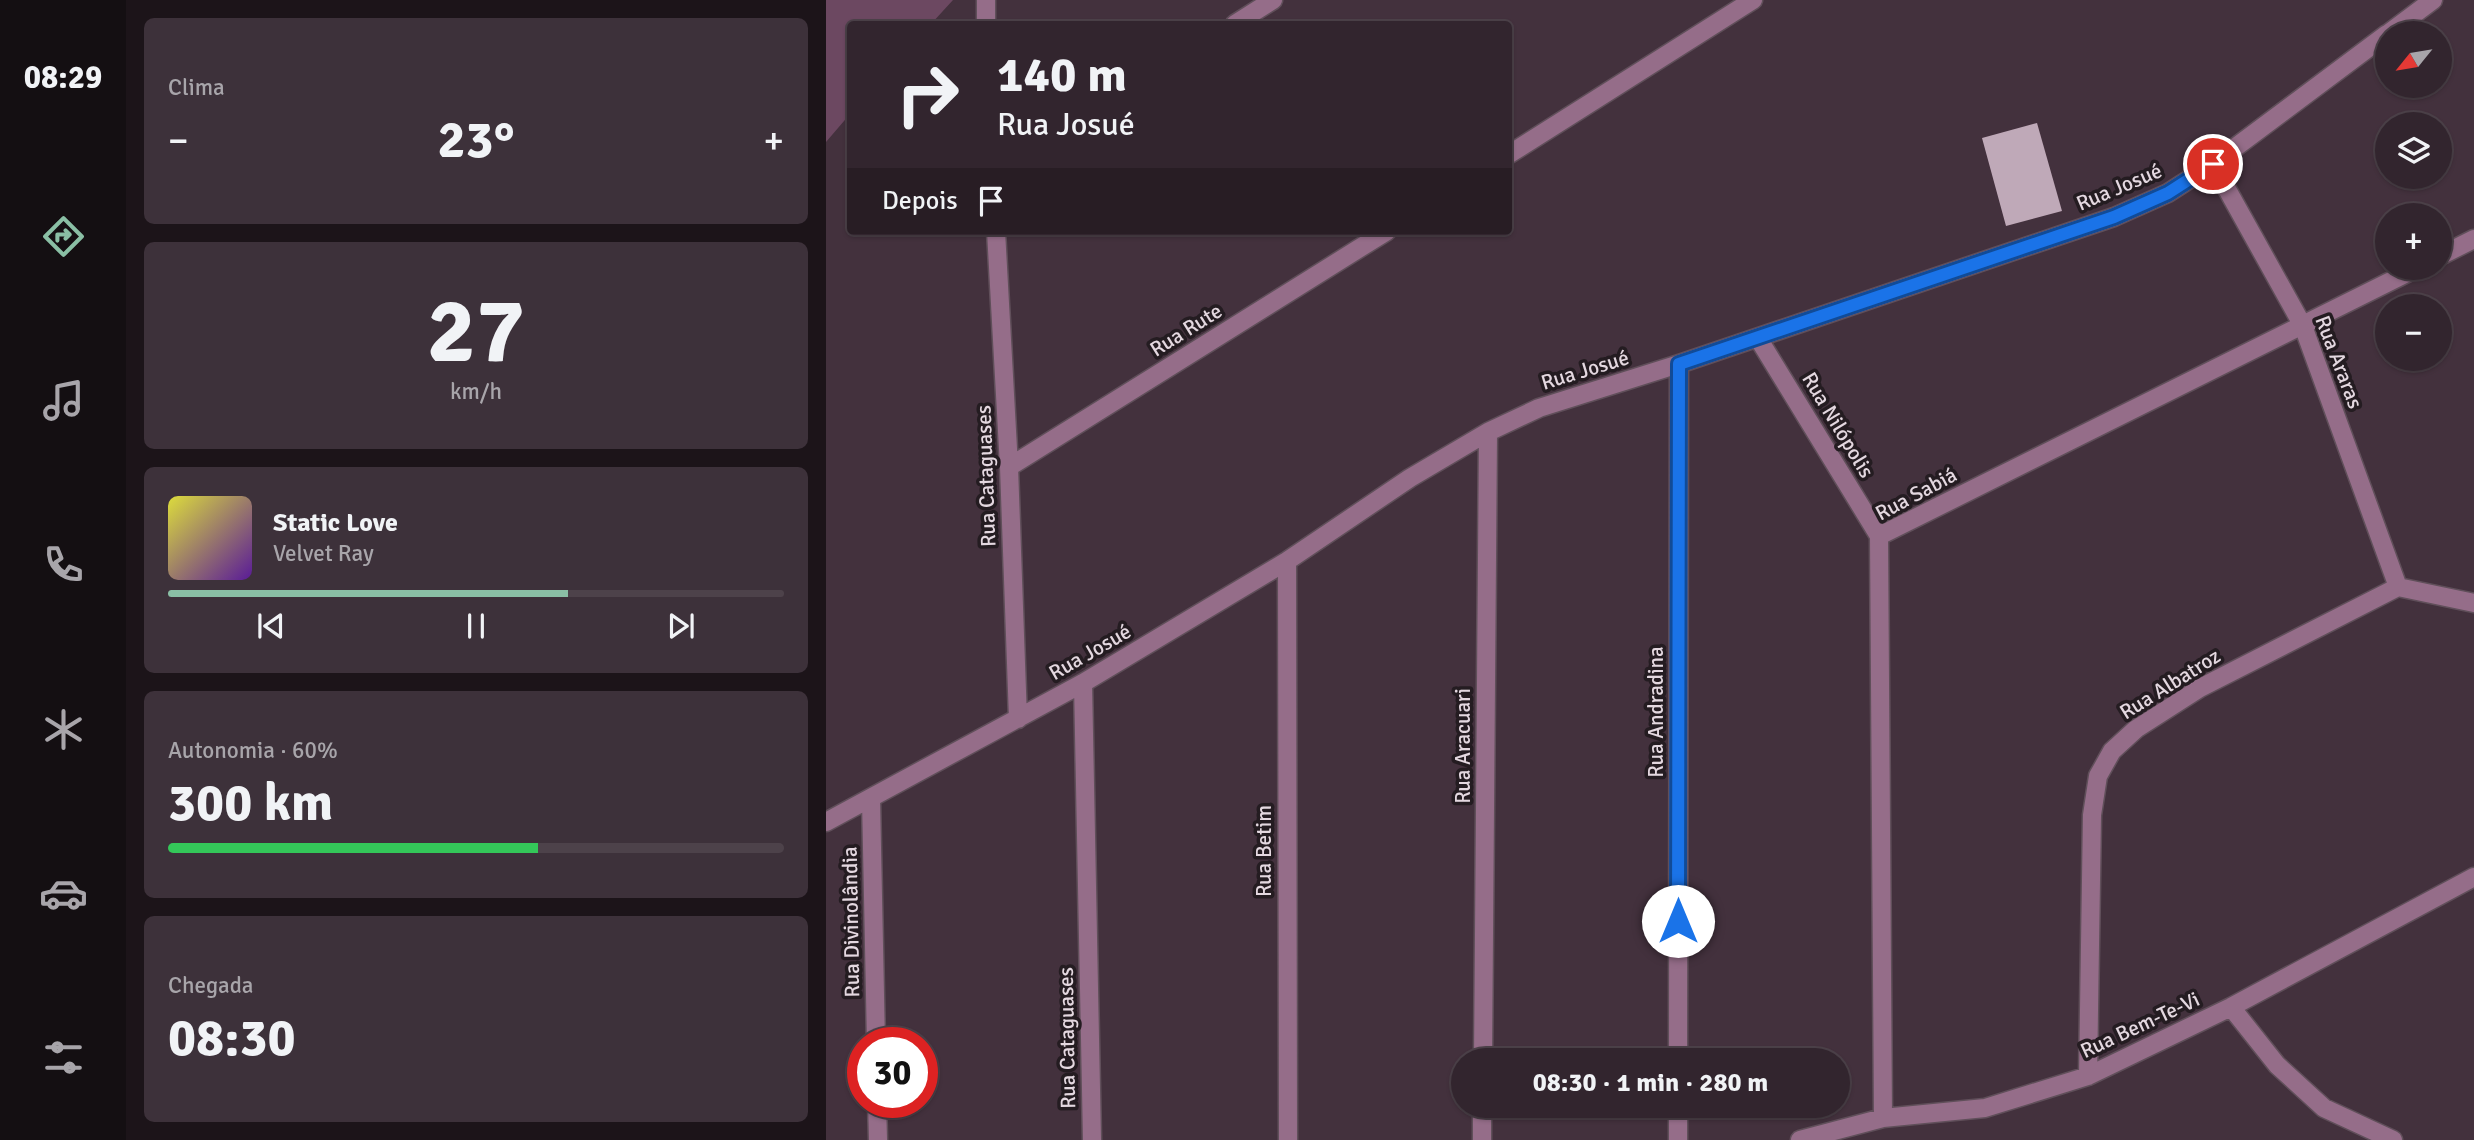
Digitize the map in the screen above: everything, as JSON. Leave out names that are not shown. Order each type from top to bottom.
[{"type":"street","points":[[1240,21],[1273,0]]},
{"type":"street","points":[[1512,152],[1753,0]]},
{"type":"street","name":"Rua Josué","points":[[2405,21],[2433,0]]},
{"type":"street","name":"Rua Josué","points":[[826,822],[1083,683],[1287,561],[1410,478],[1488,432],[1539,408],[1758,338],[2114,217],[2168,193],[2213,164],[2375,44]]},
{"type":"street","name":"Rua Araras","points":[[2213,164],[2303,326],[2398,587]]},
{"type":"street","name":"Rua Cataguases","points":[[996,235],[1009,467],[1018,719]]},
{"type":"street","name":"Rua Rute","points":[[1009,467],[1381,235]]},
{"type":"street","points":[[2452,250],[2474,239]]},
{"type":"street","name":"Rua Sabiá","points":[[1883,1118],[1879,536],[2393,280]]},
{"type":"street","name":"Rua Nilópolis","points":[[1758,338],[1879,536]]},
{"type":"street","name":"Rua Andradina","points":[[1678,1048],[1679,364]]},
{"type":"street","name":"Rua Aracuari","points":[[1483,1048],[1488,432]]},
{"type":"street","name":"Rua Betim","points":[[1287,561],[1288,1140]]},
{"type":"street","points":[[2398,587],[2474,603]]},
{"type":"street","name":"Rua Albatroz","points":[[2088,1076],[2092,815],[2098,776],[2112,751],[2136,729],[2200,688],[2398,587]]},
{"type":"street","name":"Rua Cataguases","points":[[1083,683],[1092,1140]]},
{"type":"street","name":"Rua Divinolândia","points":[[871,799],[876,1027]]},
{"type":"street","name":"Rua Bem-Te-Vi","points":[[1800,1140],[1883,1118],[1985,1108],[2088,1076],[2231,1007],[2474,877]]},
{"type":"street","points":[[2231,1007],[2277,1065],[2324,1108],[2393,1140]]},
{"type":"street","points":[[877,1118],[877,1140]]},
{"type":"street","points":[[1482,1118],[1482,1140]]},
{"type":"street","points":[[1678,1118],[1678,1140]]},
{"type":"shaded area","points":[[826,0],[953,0],[934,21],[847,21],[847,118],[826,142]]},
{"type":"building","points":[[2037,123],[2062,211],[2006,226],[1982,138]]},
{"type":"route","points":[[1678,921],[1679,364],[2114,217],[2168,193],[2213,164]]}]
